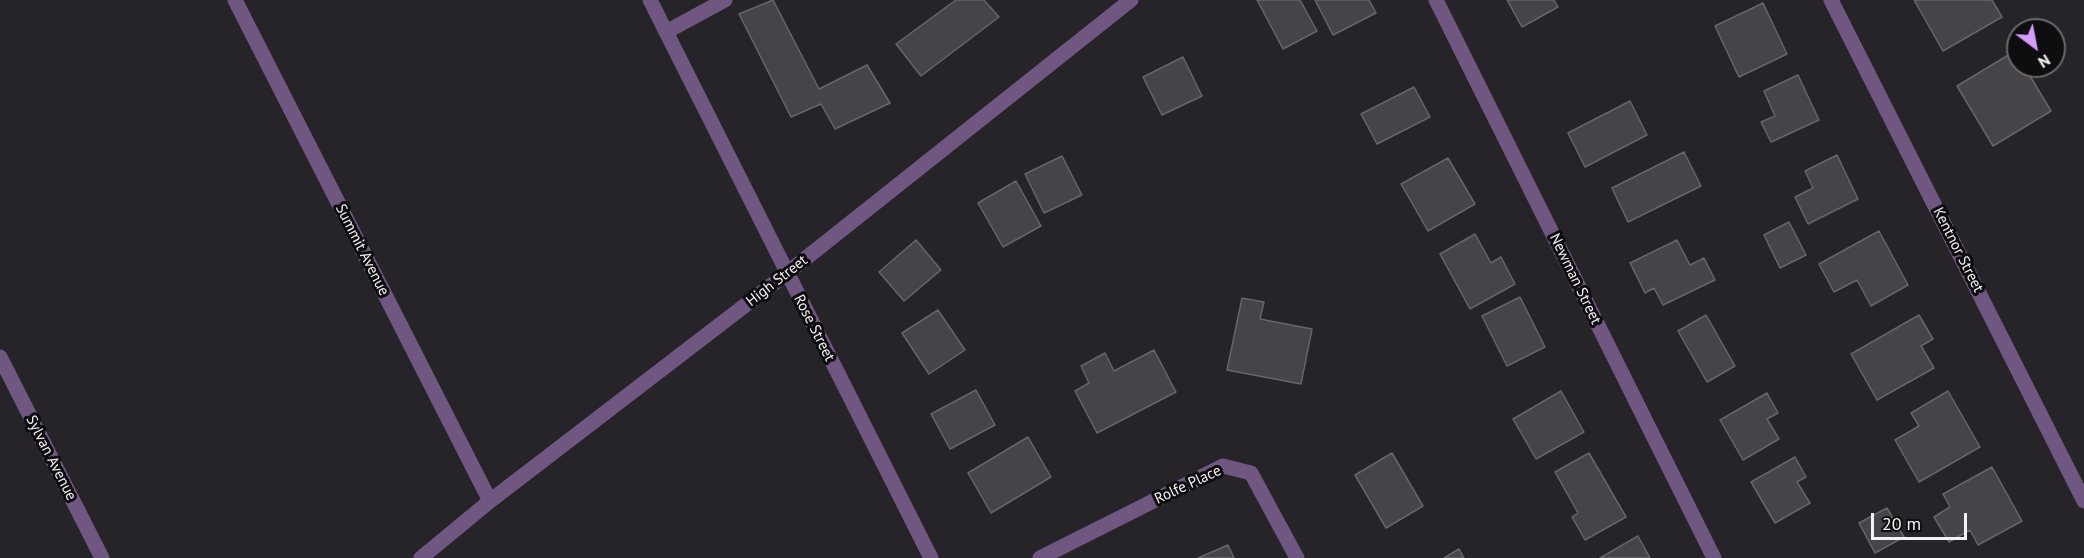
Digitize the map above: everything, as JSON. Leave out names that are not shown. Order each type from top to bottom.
[{"type":"street","name":"Summit Avenue","points":[[235,0],[490,501]]},
{"type":"street","name":"Rose Street","points":[[650,0],[931,558]]},
{"type":"street","points":[[666,32],[725,0]]},
{"type":"street","name":"High Street","points":[[424,557],[490,501],[786,274],[1131,0]]},
{"type":"street","name":"Newman Street","points":[[1436,0],[1714,558]]},
{"type":"street","name":"Kentnor Street","points":[[1831,0],[2084,501]]},
{"type":"street","name":"Sylvan Avenue","points":[[0,357],[102,558]]},
{"type":"street","name":"Rolfe Place","points":[[1040,558],[1222,466],[1251,473],[1298,558]]},
{"type":"building","points":[[773,0],[819,89],[867,65],[890,103],[835,129],[821,104],[791,117],[739,14]]},
{"type":"building","points":[[956,0],[984,0],[999,17],[921,76],[896,44]]},
{"type":"building","points":[[1257,0],[1300,0],[1317,31],[1283,49]]},
{"type":"building","points":[[1315,0],[1369,0],[1376,13],[1333,35]]},
{"type":"building","points":[[1507,0],[1554,0],[1558,7],[1522,27]]},
{"type":"building","points":[[1914,0],[1992,0],[2002,17],[1943,51]]},
{"type":"building","points":[[1763,3],[1787,54],[1739,77],[1715,26]]},
{"type":"building","points":[[2006,56],[2006,78],[2031,78],[2051,111],[1993,146],[1957,86]]},
{"type":"building","points":[[1183,57],[1202,96],[1162,115],[1143,77]]},
{"type":"building","points":[[1798,75],[1819,120],[1771,142],[1761,122],[1775,116],[1764,91]]},
{"type":"building","points":[[1414,87],[1430,117],[1377,144],[1361,114]]},
{"type":"building","points":[[1630,101],[1647,135],[1585,167],[1568,133]]},
{"type":"building","points":[[1684,152],[1701,186],[1628,222],[1612,188]]},
{"type":"building","points":[[1837,155],[1858,199],[1808,224],[1795,197],[1813,188],[1805,171]]},
{"type":"building","points":[[1062,156],[1082,195],[1044,213],[1025,174]]},
{"type":"building","points":[[1448,158],[1475,204],[1428,231],[1401,184]]},
{"type":"building","points":[[1016,181],[1041,226],[1003,247],[978,203]]},
{"type":"building","points":[[1789,222],[1806,255],[1780,268],[1764,235]]},
{"type":"building","points":[[1879,231],[1908,285],[1871,306],[1857,280],[1834,292],[1819,264]]},
{"type":"building","points":[[1475,234],[1491,263],[1501,257],[1515,284],[1470,309],[1440,254]]},
{"type":"building","points":[[916,240],[941,270],[904,301],[879,272]]},
{"type":"building","points":[[1677,240],[1690,265],[1704,258],[1715,280],[1663,305],[1654,288],[1645,293],[1630,263]]},
{"type":"building","points":[[1520,297],[1545,347],[1507,366],[1482,316]]},
{"type":"building","points":[[1242,298],[1264,302],[1260,319],[1312,329],[1301,384],[1227,370]]},
{"type":"building","points":[[938,310],[965,350],[929,374],[902,333]]},
{"type":"building","points":[[1706,315],[1735,366],[1707,382],[1678,331]]},
{"type":"building","points":[[1919,315],[1933,339],[1921,346],[1934,368],[1877,400],[1851,354]]},
{"type":"building","points":[[1154,350],[1176,392],[1097,433],[1075,391],[1089,383],[1081,366],[1105,353],[1114,371]]},
{"type":"building","points":[[976,390],[995,425],[950,449],[931,414]]},
{"type":"building","points":[[1561,391],[1584,432],[1536,459],[1513,419]]},
{"type":"building","points":[[1948,391],[1980,447],[1919,482],[1895,440],[1919,426],[1911,413]]},
{"type":"building","points":[[1767,393],[1778,413],[1767,419],[1779,439],[1743,460],[1720,420]]},
{"type":"building","points":[[1028,437],[1051,477],[991,513],[968,473]]},
{"type":"building","points":[[1392,453],[1423,506],[1386,528],[1355,475]]},
{"type":"building","points":[[1589,453],[1626,517],[1585,540],[1572,517],[1578,513],[1555,472]]},
{"type":"building","points":[[1795,457],[1806,477],[1797,482],[1810,503],[1775,523],[1751,482]]},
{"type":"building","points":[[1992,467],[2022,521],[1978,545],[1970,530],[1949,542],[1934,517],[1950,507],[1943,494]]},
{"type":"building","points":[[1887,508],[1904,537],[1875,553],[1859,523]]},
{"type":"building","points":[[1638,536],[1650,558],[1600,558]]},
{"type":"building","points":[[1228,545],[1234,558],[1198,558]]},
{"type":"building","points":[[1459,549],[1464,558],[1444,558]]}]
